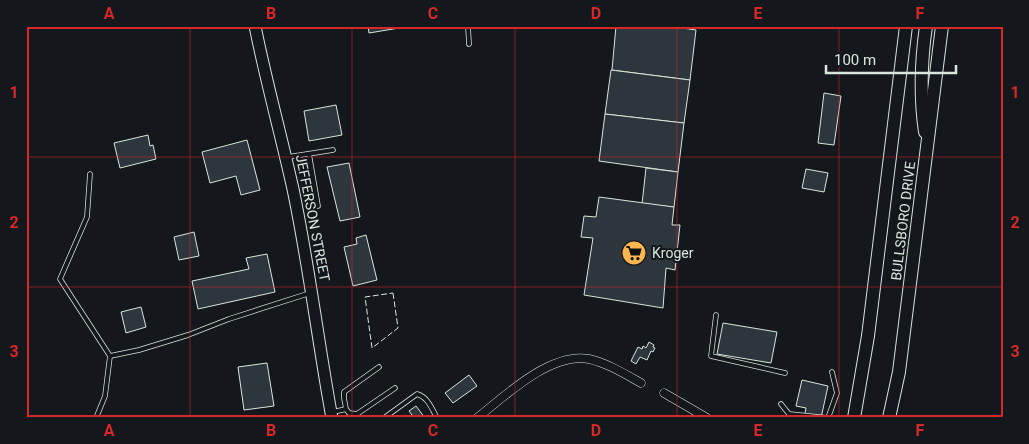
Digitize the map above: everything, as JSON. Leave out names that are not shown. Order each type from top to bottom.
[{"type":"main road","name":"BULLSBORO DRIVE","points":[[854,418],[868,336],[906,26]]},
{"type":"main road","points":[[926,26],[922,53],[922,114],[927,147]]},
{"type":"main road","name":"BULLSBORO DRIVE","points":[[889,418],[900,362],[942,26]]},
{"type":"street","name":"JEFFERSON STREET","points":[[255,26],[286,158],[312,292],[331,415]]},
{"type":"street","points":[[477,418],[507,393],[541,370],[566,360],[588,359],[611,367],[641,383]]},
{"type":"street","points":[[664,393],[707,418]]},
{"type":"lane","points":[[468,26],[469,44]]},
{"type":"lane","points":[[286,158],[332,150]]},
{"type":"lane","points":[[308,154],[318,206]]},
{"type":"lane","points":[[90,174],[87,217],[60,279],[110,356],[105,396],[96,418]]},
{"type":"lane","points":[[110,356],[188,336],[229,319],[312,292]]},
{"type":"lane","points":[[716,315],[711,356],[785,373]]},
{"type":"lane","points":[[379,367],[344,392],[346,409],[349,413],[357,414],[394,388]]},
{"type":"lane","points":[[781,404],[790,414],[828,418],[838,393],[832,372]]},
{"type":"lane","points":[[384,418],[417,394],[423,396],[437,418]]},
{"type":"lane","points":[[331,415],[346,409]]},
{"type":"building","points":[[368,26],[411,26],[369,33]]},
{"type":"building","points":[[616,26],[669,26],[696,30],[690,80],[612,70]]},
{"type":"building","points":[[611,70],[690,80],[684,123],[605,114]]},
{"type":"building","points":[[824,93],[841,96],[834,145],[818,143]]},
{"type":"building","points":[[336,105],[342,135],[309,141],[304,111]]},
{"type":"building","points":[[605,114],[684,123],[678,172],[599,161]]},
{"type":"building","points":[[148,135],[150,146],[153,145],[156,159],[120,168],[114,143]]},
{"type":"building","points":[[247,140],[260,190],[241,195],[236,176],[210,183],[202,152]]},
{"type":"building","points":[[349,163],[360,217],[340,221],[327,167]]},
{"type":"building","points":[[646,168],[678,172],[674,207],[642,204]]},
{"type":"building","points":[[806,169],[828,173],[824,192],[802,188]]},
{"type":"building","name":"Kroger","points":[[599,197],[674,207],[672,225],[680,225],[675,270],[666,268],[663,308],[584,295],[593,238],[581,237],[584,216],[596,217]]},
{"type":"building","points":[[194,232],[199,256],[179,260],[174,237]]},
{"type":"building","points":[[366,235],[377,280],[353,286],[344,247],[357,244],[356,238]]},
{"type":"building","points":[[267,254],[275,292],[198,309],[192,281],[249,269],[246,258]]},
{"type":"building","points":[[141,307],[146,327],[126,333],[121,312]]},
{"type":"building","points":[[723,323],[777,332],[771,363],[717,354]]},
{"type":"building","points":[[649,342],[655,348],[653,352],[651,351],[647,360],[640,357],[636,364],[631,361],[638,347],[642,349],[643,346],[646,348]]},
{"type":"building","points":[[267,363],[274,406],[244,410],[238,367]]},
{"type":"building","points":[[469,375],[477,386],[453,403],[445,393]]},
{"type":"building","points":[[802,380],[828,386],[821,418],[804,418],[806,408],[796,406]]},
{"type":"building","points":[[416,406],[425,418],[408,418],[412,415],[409,411]]},
{"type":"fence","points":[[393,293],[398,328],[372,348],[365,297],[393,293]]},
{"type":"place","name":"Kroger","points":[[634,253]]}]
